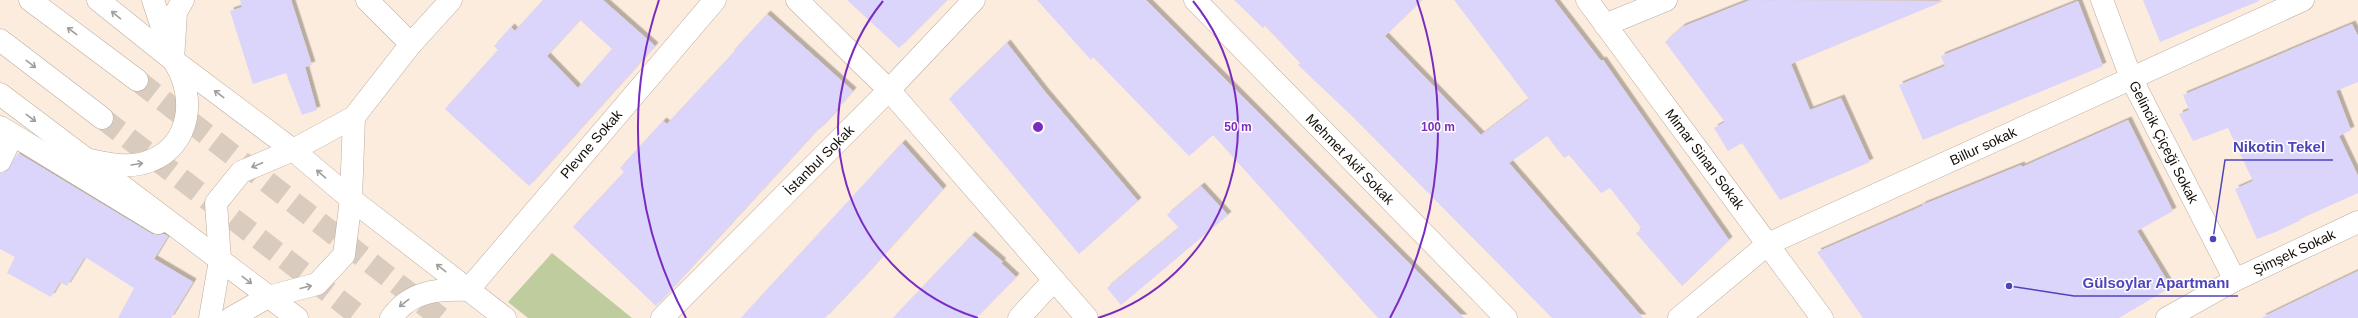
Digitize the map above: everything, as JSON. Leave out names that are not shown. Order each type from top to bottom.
[{"type":"main road","points":[[30,0],[137,80]]},
{"type":"main road","points":[[98,0],[173,60],[293,150],[351,199],[505,318]]},
{"type":"main road","points":[[85,158],[114,165],[133,165],[157,158],[175,143],[183,128],[188,110],[187,91],[182,75],[173,60],[153,0]]},
{"type":"main road","points":[[173,60],[176,12],[183,0]]},
{"type":"main road","points":[[367,0],[411,44]]},
{"type":"main road","points":[[210,318],[220,260],[216,203],[241,172],[293,150],[354,117],[411,44],[452,0]]},
{"type":"main road","name":"Plevne Sokak","points":[[468,290],[715,0]]},
{"type":"main road","points":[[797,0],[888,90],[1087,318]]},
{"type":"main road","name":"İstanbul Sokak","points":[[662,318],[888,90],[974,0]]},
{"type":"main road","name":"Mehmet Akif Sokak","points":[[1195,0],[1506,318]]},
{"type":"main road","name":"Mimar Sinan Sokak","points":[[1587,0],[1822,318]]},
{"type":"main road","points":[[1605,25],[1666,0]]},
{"type":"main road","name":"Gelincik Çiçeği Sokak","points":[[2102,0],[2131,78],[2235,280]]},
{"type":"main road","name":"Billur sokak","points":[[1679,318],[1768,244],[2303,0]]},
{"type":"main road","points":[[0,40],[102,118]]},
{"type":"main road","points":[[0,94],[297,318]]},
{"type":"main road","points":[[232,318],[268,297],[317,284],[344,255],[351,199],[354,117]]},
{"type":"main road","points":[[0,161],[6,132],[220,260]]},
{"type":"main road","name":"Şimşek Sokak","points":[[2167,318],[2235,280],[2358,222]]},
{"type":"main road","points":[[1019,318],[1054,280]]},
{"type":"main road","points":[[391,318],[406,301],[421,293],[441,289],[468,290]]},
{"type":"green space","points":[[552,253],[632,318],[528,318],[508,302]]},
{"type":"building","points":[[240,0],[291,0],[312,65],[305,67],[317,110],[302,115],[286,73],[253,84],[230,11],[242,7]]},
{"type":"building","points":[[543,0],[603,0],[655,46],[529,186],[445,109],[498,50],[494,46],[511,27],[515,31]],"holes":[[[580,20],[612,49],[578,88],[547,56]]]},
{"type":"building","points":[[847,0],[947,0],[899,48]]},
{"type":"building","points":[[1037,0],[1146,0],[1464,318],[1378,318],[1213,135],[1189,156],[1093,57],[1091,60]]},
{"type":"building","points":[[1234,0],[1422,0],[1385,36],[1481,135],[1529,99],[1454,0],[1554,0],[1601,61],[1603,60],[1729,240],[1682,286],[1636,233],[1642,229],[1610,188],[1601,193],[1569,155],[1564,158],[1547,136],[1509,163],[1643,318],[1552,318],[1353,117],[1298,65],[1300,63],[1265,26],[1263,28]]},
{"type":"building","points":[[1750,0],[1944,1],[1791,64],[1810,110],[1841,98],[1870,162],[1780,200],[1742,143],[1728,151],[1714,128],[1725,122],[1665,42],[1682,27]]},
{"type":"building","points":[[2143,0],[2259,0],[2259,1],[2160,42]]},
{"type":"building","points":[[2078,1],[2103,66],[1923,140],[1899,85],[1945,66],[1941,56]]},
{"type":"building","points":[[767,14],[853,91],[836,110],[837,111],[820,129],[819,128],[656,306],[573,227],[624,172],[620,168],[663,121],[667,124],[735,51],[734,50]]},
{"type":"building","points":[[2352,24],[2358,36],[2358,82],[2336,91],[2351,130],[2339,136],[2358,176],[2358,193],[2300,219],[2301,220],[2278,231],[2257,239],[2235,189],[2253,181],[2228,128],[2193,141],[2179,114],[2189,110],[2183,95]]},
{"type":"building","points":[[1007,43],[1046,93],[1138,201],[1079,254],[949,99]]},
{"type":"building","points":[[2128,120],[2173,211],[2137,231],[2171,287],[2119,318],[1863,318],[1817,252],[1922,205],[2021,165],[2022,167]]},
{"type":"building","points":[[902,143],[943,189],[864,277],[825,318],[741,318]]},
{"type":"building","points":[[18,153],[152,234],[164,234],[168,236],[154,259],[193,282],[171,318],[118,318],[134,288],[85,257],[67,286],[60,282],[51,297],[7,273],[15,257],[0,249],[0,173],[7,171]]},
{"type":"building","points":[[1201,186],[1228,215],[1121,305],[1107,288],[1179,228],[1167,215]]},
{"type":"building","points":[[972,235],[1003,262],[1001,263],[1016,277],[976,318],[893,318]]},
{"type":"building","points":[[2358,271],[2358,318],[2261,318],[2335,282]]},
{"type":"tunnel","points":[[137,80],[441,318]]},
{"type":"tunnel","points":[[102,118],[362,318]]},
{"type":"place","name":"Nikotin Tekel","points":[[2213,239]]},
{"type":"place","name":"Gülsoylar Apartmanı","points":[[2009,286]]}]
